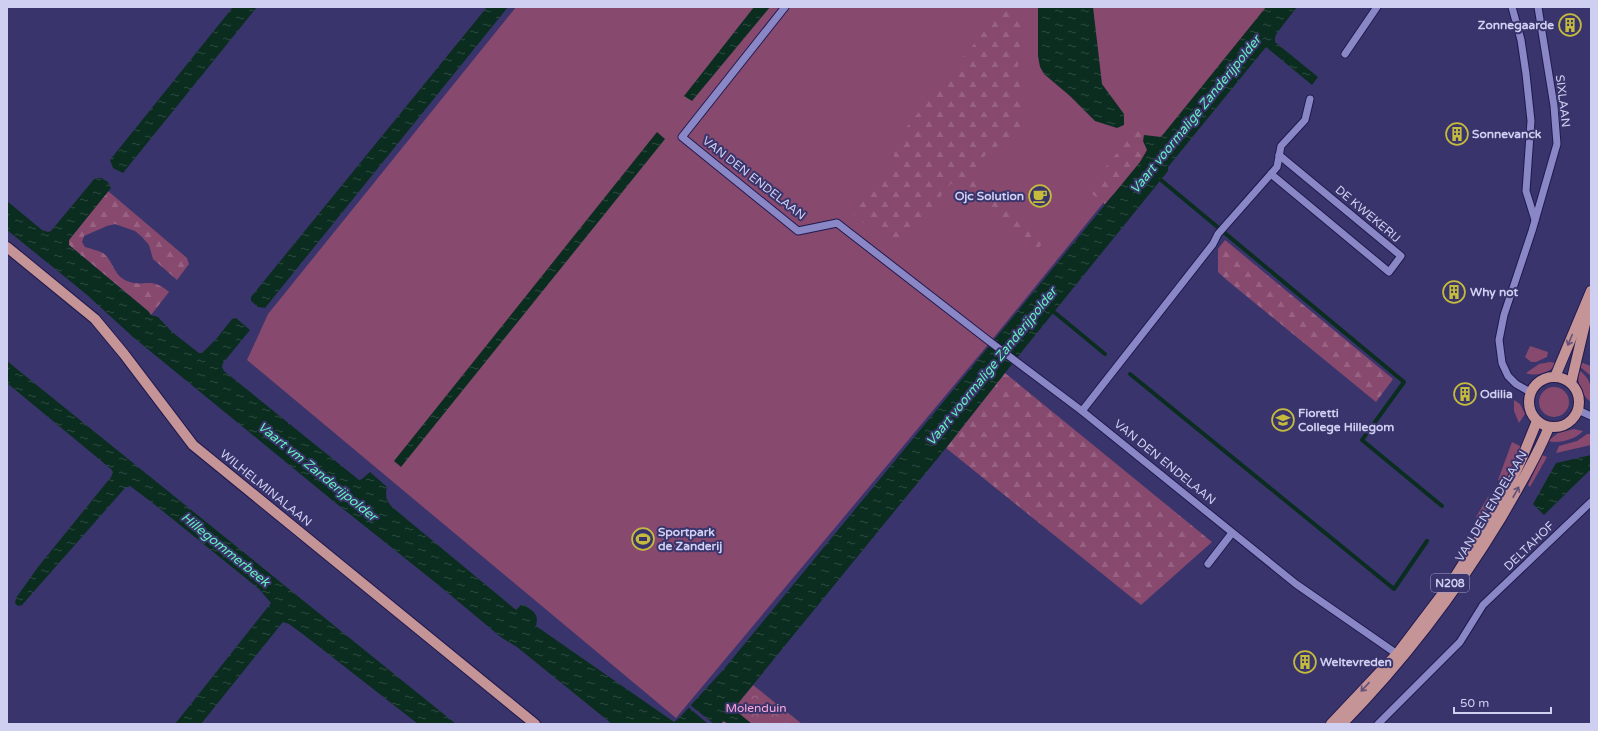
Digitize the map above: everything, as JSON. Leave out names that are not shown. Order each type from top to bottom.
[{"type":"main road","name":"WILHELMINALAAN","points":[[7,247],[95,320],[124,354],[193,445],[535,724]]},
{"type":"main road","points":[[1555,377],[1591,291]]},
{"type":"main road","points":[[1570,383],[1591,300]]},
{"type":"main road","points":[[1555,377],[1563,378],[1570,383],[1576,388],[1579,395],[1578,410],[1574,417],[1569,423],[1557,428],[1549,427],[1537,421],[1529,406],[1530,392],[1540,381],[1555,377]]},
{"type":"main road","name":"VAN DEN ENDELAAN","points":[[1331,724],[1397,654],[1453,580],[1502,502],[1520,464],[1537,421]]},
{"type":"main road","name":"VAN DEN ENDELAAN","points":[[1342,724],[1384,681],[1414,645],[1451,596],[1481,551],[1512,498],[1539,450],[1549,427]]},
{"type":"street","name":"VAN DEN ENDELAAN","points":[[785,7],[682,136],[798,231],[837,223],[1082,411],[1296,584],[1397,654]]},
{"type":"street","points":[[1345,54],[1377,7]]},
{"type":"street","points":[[1512,7],[1521,40],[1526,74],[1531,121],[1526,191],[1535,220]]},
{"type":"street","name":"SIXLAAN","points":[[1530,392],[1516,384],[1508,376],[1502,363],[1499,350],[1499,340],[1504,315],[1535,220],[1557,144],[1554,106],[1538,7]]},
{"type":"street","points":[[1082,411],[1196,265],[1218,234],[1277,167],[1281,146],[1305,120],[1310,99]]},
{"type":"street","name":"DE KWEKERIJ","points":[[1271,174],[1389,272],[1401,256],[1279,155]]},
{"type":"street","points":[[1578,410],[1591,416]]},
{"type":"street","name":"DELTAHOF","points":[[1378,724],[1460,642],[1483,605],[1591,502]]},
{"type":"street","points":[[1208,564],[1232,533]]},
{"type":"green space","name":"Sportpark de Zanderij","points":[[516,7],[1266,8],[1164,134],[1157,137],[986,347],[676,718],[247,360],[268,314]]},
{"type":"green space","points":[[1004,7],[1025,7],[1018,66],[1024,137],[990,149],[974,170],[989,194],[1045,240],[1037,250],[951,183],[898,251],[853,214],[895,162],[892,145]]},
{"type":"green space","points":[[1138,127],[1147,150],[1140,163],[1105,204],[1087,190]]},
{"type":"green space","points":[[108,191],[187,258],[189,264],[177,280],[153,259],[149,245],[135,231],[115,224],[84,236],[82,242],[85,247],[103,253],[122,278],[133,283],[152,283],[169,292],[151,315],[69,245],[69,240]]},
{"type":"green space","points":[[1225,240],[1393,379],[1376,402],[1218,272],[1218,249]]},
{"type":"green space","points":[[1530,346],[1548,352],[1547,357],[1536,362],[1531,362],[1525,357]]},
{"type":"green space","points":[[1550,362],[1556,363],[1547,372],[1534,375],[1526,373],[1539,364]]},
{"type":"green space","points":[[1580,362],[1591,366],[1591,376],[1579,366]]},
{"type":"green space","points":[[1579,370],[1589,381],[1591,402],[1580,388],[1578,379]]},
{"type":"green space","points":[[1005,373],[1212,542],[1141,605],[946,448]]},
{"type":"green space","points":[[1554,387],[1565,391],[1569,402],[1565,413],[1554,417],[1543,413],[1539,402],[1543,391]]},
{"type":"green space","points":[[1514,400],[1520,404],[1525,414],[1519,423],[1514,411]]},
{"type":"green space","points":[[1574,429],[1583,431],[1571,439],[1557,442],[1548,441],[1558,433]]},
{"type":"green space","points":[[1587,434],[1591,434],[1591,445],[1556,453],[1559,446],[1577,441]]},
{"type":"green space","points":[[1512,442],[1522,447],[1505,484],[1498,480]]},
{"type":"green space","points":[[1542,455],[1547,457],[1530,487],[1528,485]]},
{"type":"green space","points":[[1488,497],[1493,500],[1481,519],[1476,517]]},
{"type":"green space","name":"Molenduin","points":[[753,685],[802,724],[721,724]]},
{"type":"water","points":[[233,7],[257,7],[123,173],[113,168],[110,160]]},
{"type":"water","points":[[487,7],[508,7],[265,308],[258,307],[251,301],[251,297]]},
{"type":"water","points":[[754,7],[770,7],[692,101],[684,96]]},
{"type":"water","points":[[1038,7],[1093,7],[1102,84],[1124,114],[1124,125],[1117,128],[1095,121],[1070,96],[1044,74],[1040,67],[1038,56]]},
{"type":"water","points":[[1266,7],[1297,7],[1277,33],[1275,42],[1318,77],[1312,85],[1266,47],[1168,167],[1168,171],[946,448],[735,707],[735,710],[752,724],[729,724],[723,721],[721,724],[612,724],[517,647],[502,638],[332,500],[133,337],[86,294],[7,230],[7,201],[42,230],[48,232],[51,231],[95,178],[101,178],[108,182],[111,188],[69,240],[69,245],[151,315],[158,317],[172,332],[199,353],[202,353],[217,338],[232,319],[236,318],[250,330],[223,363],[222,367],[224,371],[359,480],[370,472],[387,487],[386,498],[392,507],[516,610],[521,605],[525,605],[536,616],[536,626],[674,722],[724,669],[1140,162],[1147,150],[1143,141],[1144,135],[1161,137]]},
{"type":"water","points":[[657,132],[665,139],[401,467],[394,461]]},
{"type":"water","name":"Hillegommerbeek","points":[[7,361],[456,724],[418,724],[304,635],[289,624],[283,622],[201,724],[175,724],[271,603],[259,589],[130,486],[125,488],[22,605],[18,606],[15,603],[16,598],[38,567],[111,477],[113,472],[7,383]]},
{"type":"water","points":[[1591,455],[1591,469],[1544,515],[1533,504],[1556,463]]},
{"type":"pier","points":[[689,704],[714,724],[708,724],[687,706]]},
{"type":"waterway","points":[[1161,180],[1404,382],[1362,440],[1442,506]]},
{"type":"waterway","points":[[1054,312],[1105,354]]},
{"type":"waterway","points":[[1130,374],[1394,589],[1427,541]]},
{"type":"place","name":"Zonnegaarde","points":[[1570,25]]},
{"type":"place","name":"Sonnevanck","points":[[1457,134]]},
{"type":"place","name":"Ojc Solution","points":[[1040,196]]},
{"type":"place","name":"Why not","points":[[1454,292]]},
{"type":"place","name":"Odilia","points":[[1465,394]]},
{"type":"place","name":"Fioretti College Hillegom","points":[[1283,420]]},
{"type":"place","name":"Sportpark de Zanderij","points":[[643,539]]},
{"type":"place","name":"Weltevreden","points":[[1305,662]]},
{"type":"water label","name":"Vaart voormalige Zanderijpolder","points":[[1195,114]]},
{"type":"water label","name":"Vaart voormalige Zanderijpolder","points":[[991,366]]},
{"type":"water label","name":"Vaart vm Zanderijpolder","points":[[318,471]]}]
